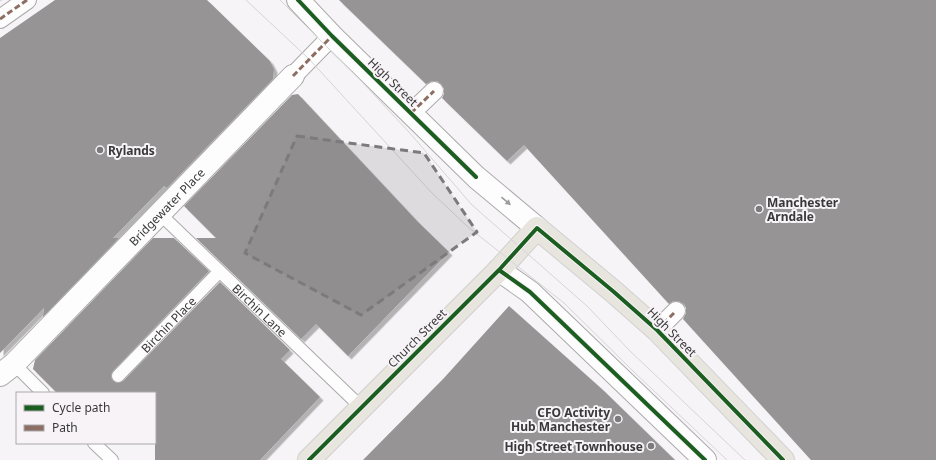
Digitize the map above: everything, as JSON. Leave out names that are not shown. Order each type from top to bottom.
[{"type":"main road","name":"Church Street","points":[[309,460],[499,270],[537,228]]},
{"type":"main road","name":"High Street","points":[[537,228],[657,330],[783,460]]},
{"type":"street","points":[[0,19],[27,0]]},
{"type":"street","name":"High Street","points":[[298,0],[332,36],[476,176],[537,228]]},
{"type":"street","name":"Bridgewater Place","points":[[7,370],[332,36]]},
{"type":"street","points":[[411,113],[434,91]]},
{"type":"street","points":[[499,270],[530,292],[705,460]]},
{"type":"street","points":[[657,330],[676,312]]},
{"type":"lane","name":"Birchin Lane","points":[[159,213],[361,407]]},
{"type":"lane","name":"Birchin Place","points":[[118,376],[219,272]]},
{"type":"lane","points":[[7,370],[41,392]]},
{"type":"lane","points":[[95,444],[112,460]]},
{"type":"highlighted area","points":[[297,136],[424,153],[477,232],[361,315],[245,253]]},
{"type":"building","name":"Rylands","points":[[55,0],[207,0],[270,61],[274,69],[273,79],[167,188],[164,186],[113,238],[119,238],[43,317],[44,308],[0,353],[0,38]]},
{"type":"building","name":"Manchester Arndale","points":[[339,0],[936,0],[936,460],[811,460],[683,319],[686,313],[684,304],[678,301],[673,301],[669,304],[524,145],[507,161],[442,98],[444,89],[441,84],[437,81],[432,81],[426,84]]},
{"type":"building","points":[[298,94],[418,222],[449,252],[348,356],[316,324],[301,339],[196,238],[216,238],[184,206],[292,95]]},
{"type":"building","points":[[153,238],[174,238],[209,271],[113,371],[111,378],[117,383],[123,381],[220,282],[290,350],[281,359],[320,397],[260,460],[155,460],[156,392],[56,392],[33,369],[35,360]]},
{"type":"building","points":[[509,306],[603,390],[675,460],[363,460],[444,378]]},
{"type":"tram line","points":[[246,0],[309,59],[431,192],[468,227],[564,303],[727,460]]},
{"type":"tram line","points":[[280,0],[364,84],[408,131],[472,205],[587,306],[630,351],[745,460]]},
{"type":"marked path","points":[[0,19],[27,0]]},
{"type":"marked path","points":[[293,76],[332,36]]},
{"type":"marked path","points":[[411,113],[434,91]]},
{"type":"marked path","points":[[657,330],[676,311]]},
{"type":"cycle path","points":[[298,0],[332,36],[476,177]]},
{"type":"cycle path","points":[[309,460],[499,270],[537,228],[657,330],[783,460]]},
{"type":"cycle path","points":[[499,270],[530,292],[705,460]]},
{"type":"place","name":"Rylands","points":[[100,150]]},
{"type":"place","name":"Manchester Arndale","points":[[759,209]]},
{"type":"place","name":"CFO Activity Hub Manchester","points":[[618,419]]},
{"type":"place","name":"High Street Townhouse","points":[[651,446]]}]
